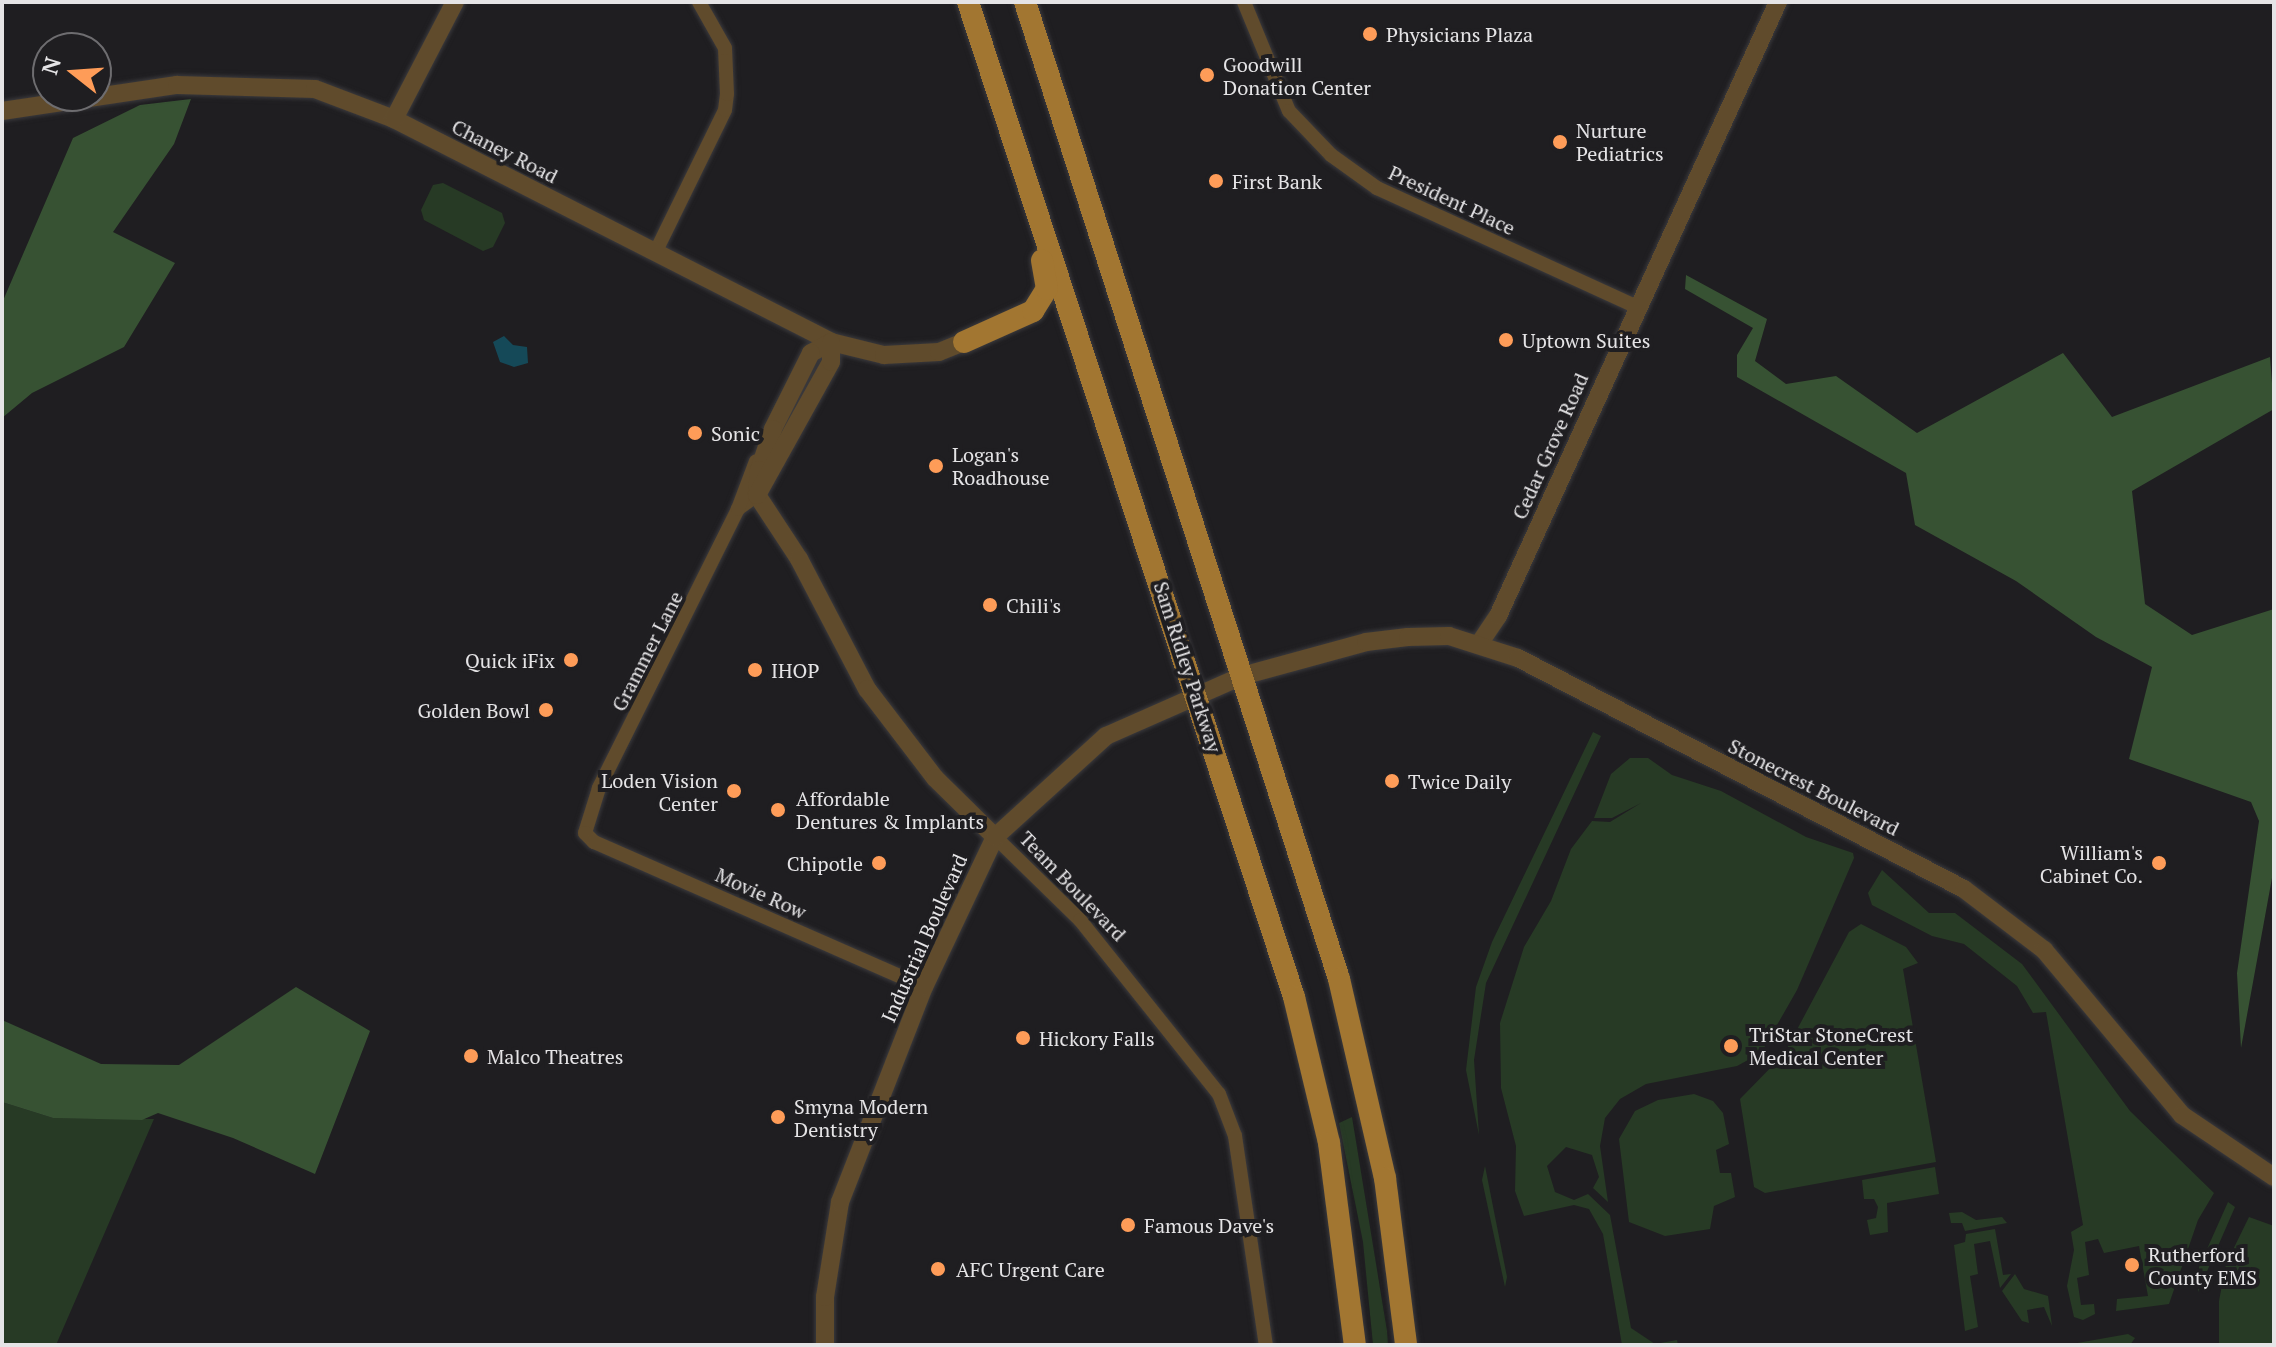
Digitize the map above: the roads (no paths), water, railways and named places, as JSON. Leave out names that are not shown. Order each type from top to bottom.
[{"type":"main road","name":"Sam Ridley Parkway","points":[[968,2],[1294,997],[1329,1143],[1355,1345]]},
{"type":"main road","points":[[1025,2],[1339,979],[1385,1178],[1406,1345]]},
{"type":"main road","points":[[964,342],[1033,311],[1047,289],[1006,147],[988,62]]},
{"type":"street","points":[[394,119],[455,2]]},
{"type":"street","points":[[656,251],[725,110],[725,48],[699,2]]},
{"type":"street","name":"President Place","points":[[1244,2],[1289,111],[1331,155],[1377,188],[1637,307]]},
{"type":"street","name":"Cedar Grove Road","points":[[1479,644],[1498,616],[1778,2]]},
{"type":"street","name":"Chaney Road","points":[[2,111],[177,85],[315,89],[394,119],[831,342],[884,355],[939,352],[964,342]]},
{"type":"street","points":[[738,509],[811,353],[831,342],[831,362],[757,495]]},
{"type":"street","points":[[789,396],[809,406]]},
{"type":"street","points":[[757,495],[759,470],[773,429]]},
{"type":"street","name":"Grammer Lane","points":[[585,833],[599,788],[738,509],[757,495]]},
{"type":"street","name":"Team Boulevard","points":[[757,495],[799,559],[867,689],[935,778],[1080,920],[1219,1094],[1235,1136],[1266,1345]]},
{"type":"street","name":"Stonecrest Boulevard","points":[[1242,676],[1366,642],[1436,636],[1479,644],[1546,672],[1996,910],[2044,950],[2182,1115],[2274,1177]]},
{"type":"street","name":"Industrial Boulevard","points":[[825,1345],[825,1297],[840,1202],[924,987],[995,837],[1106,736],[1196,693],[1242,676]]},
{"type":"street","name":"Movie Row","points":[[585,833],[594,842],[924,987]]},
{"type":"water","points":[[504,336],[513,345],[527,347],[528,363],[514,367],[500,362],[493,342]]},
{"type":"place","name":"Physicians Plaza","points":[[1370,34]]},
{"type":"place","name":"Goodwill Donation Center","points":[[1207,75]]},
{"type":"place","name":"Nurture Pediatrics","points":[[1560,142]]},
{"type":"place","name":"First Bank","points":[[1216,181]]},
{"type":"place","name":"Uptown Suites","points":[[1506,340]]},
{"type":"place","name":"Sonic","points":[[695,433]]},
{"type":"place","name":"Logan's Roadhouse","points":[[936,466]]},
{"type":"place","name":"Chili's","points":[[990,605]]},
{"type":"place","name":"Quick iFix","points":[[571,660]]},
{"type":"place","name":"IHOP","points":[[755,670]]},
{"type":"place","name":"Golden Bowl","points":[[546,710]]},
{"type":"place","name":"Twice Daily","points":[[1392,781]]},
{"type":"place","name":"Loden Vision Center","points":[[734,791]]},
{"type":"place","name":"Affordable Dentures & Implants","points":[[778,810]]},
{"type":"place","name":"Chipotle","points":[[879,863]]},
{"type":"place","name":"William's Cabinet Co.","points":[[2159,863]]},
{"type":"place","name":"Hickory Falls","points":[[1023,1038]]},
{"type":"place","name":"TriStar StoneCrest Medical Center","points":[[1731,1046]]},
{"type":"place","name":"Malco Theatres","points":[[471,1056]]},
{"type":"place","name":"Smyna Modern Dentistry","points":[[778,1117]]},
{"type":"place","name":"Famous Dave's","points":[[1128,1225]]},
{"type":"place","name":"Rutherford County EMS","points":[[2132,1265]]},
{"type":"place","name":"AFC Urgent Care","points":[[938,1269]]}]
